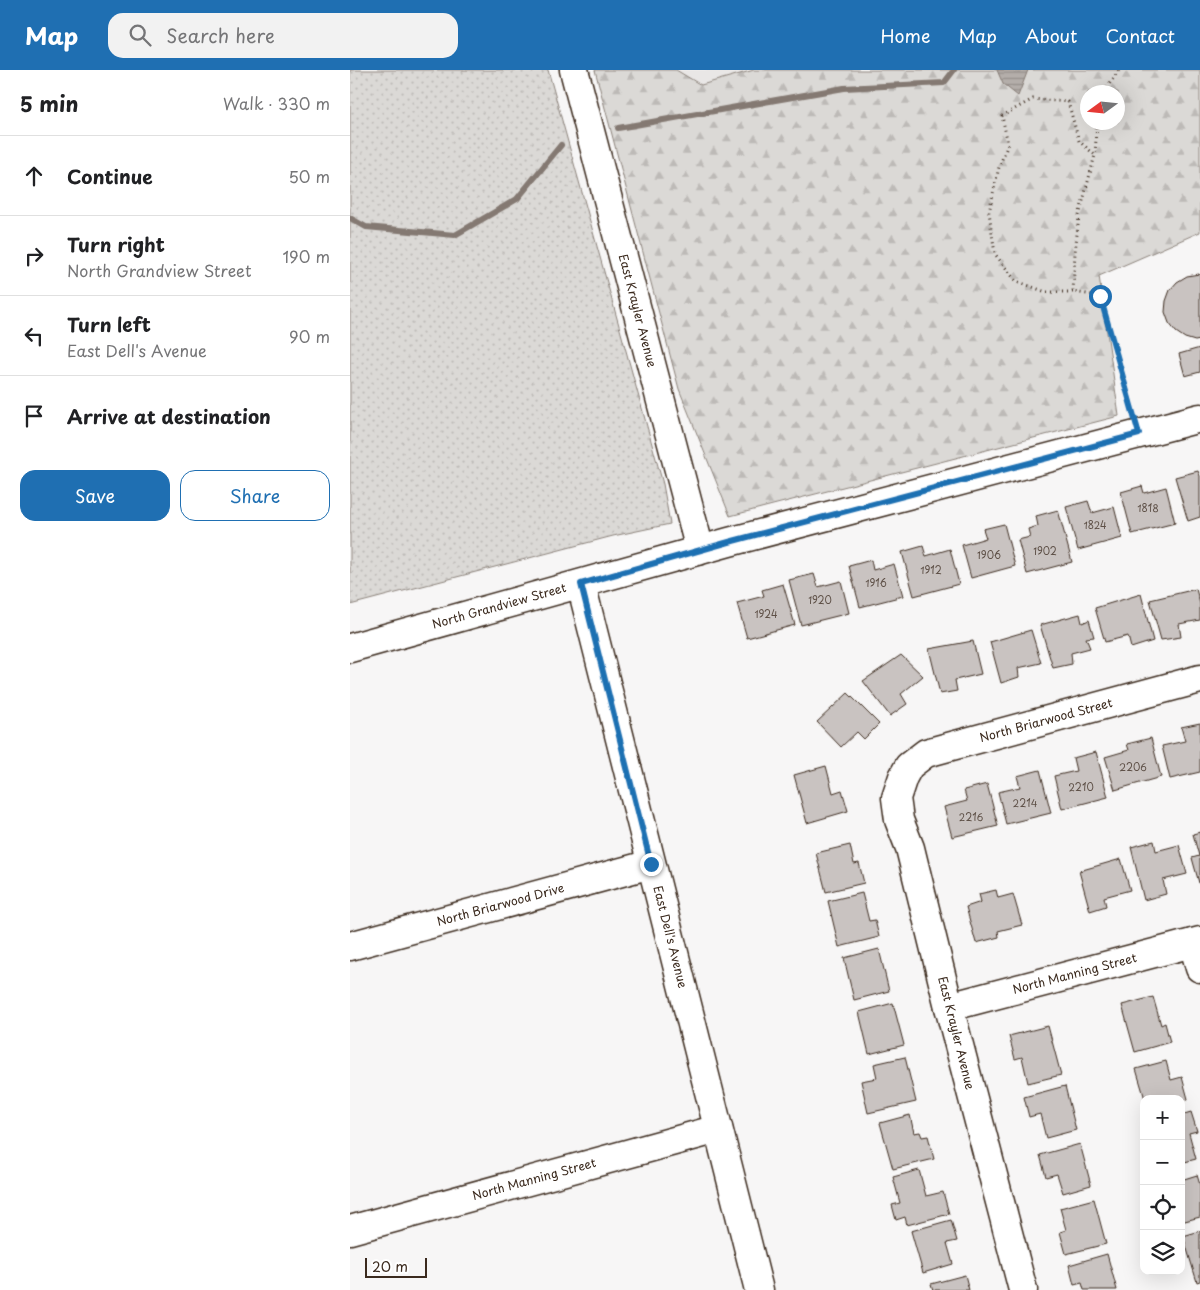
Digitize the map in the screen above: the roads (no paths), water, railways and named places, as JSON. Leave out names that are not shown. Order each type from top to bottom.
[{"type":"street","name":"East Krayler Avenue","points":[[574,70],[700,550]]},
{"type":"street","name":"North Grandview Street","points":[[350,648],[700,550],[1200,418]]},
{"type":"street","name":"East Dell's Avenue","points":[[581,584],[759,1290]]},
{"type":"street","name":"North Briarwood Street","points":[[903,777],[909,766],[926,753],[1200,679]]},
{"type":"street","name":"East Krayler Avenue","points":[[903,777],[896,798],[899,820],[910,848],[1022,1290]]},
{"type":"street","name":"North Briarwood Drive","points":[[350,946],[651,864]]},
{"type":"street","name":"North Manning Street","points":[[949,1007],[1198,951]]},
{"type":"street","name":"North Manning Street","points":[[350,1230],[718,1129]]},
{"type":"waterway","points":[[618,128],[844,88],[944,83],[954,70]]},
{"type":"waterway","points":[[350,218],[366,227],[455,235],[517,199],[561,145]]}]
